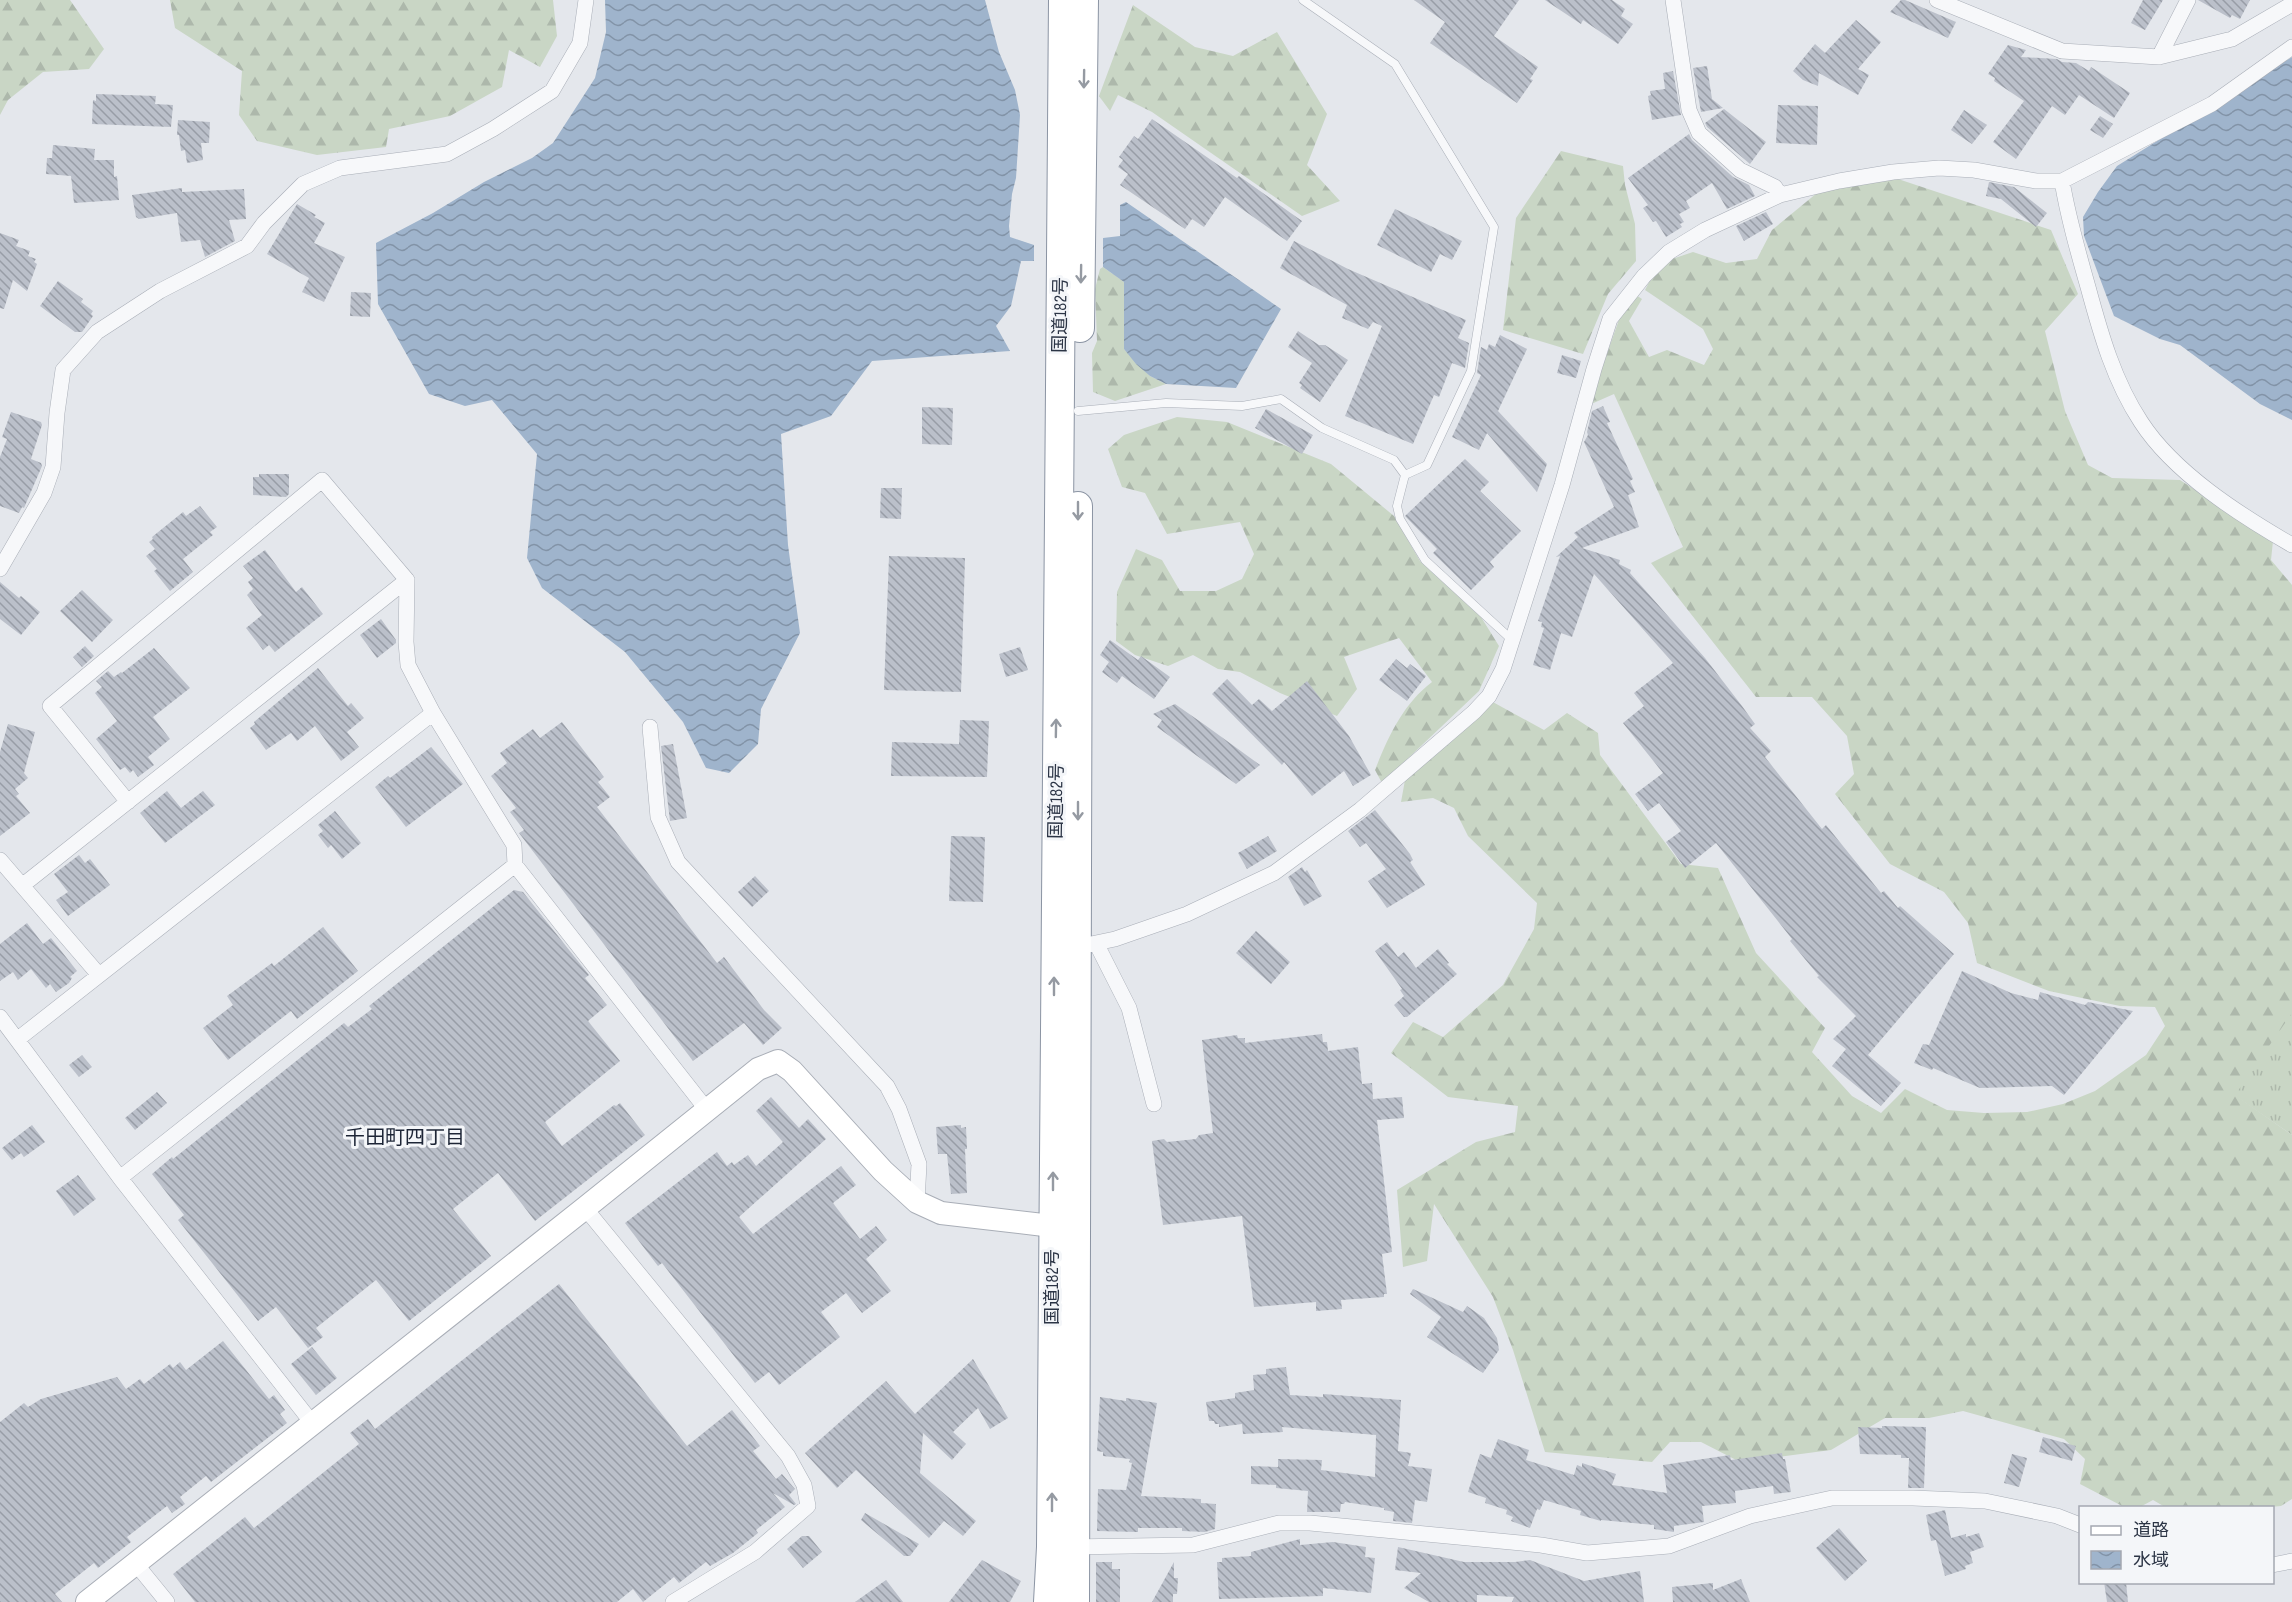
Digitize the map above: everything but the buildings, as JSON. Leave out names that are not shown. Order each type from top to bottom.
[{"type":"highway","name":"国道182号","points":[[1063,0],[1076,946]]},
{"type":"highway","name":"国道182号","points":[[1075,1602],[1063,1547],[1065,1228],[1076,946],[1078,411],[1084,0]]},
{"type":"highway","points":[[1084,43],[1098,0]]},
{"type":"highway","name":"国道182号","points":[[1048,1602],[1063,1547]]},
{"type":"street","points":[[0,569],[44,493],[53,467],[63,370],[97,332],[160,291],[247,246],[264,223],[303,184],[340,168],[447,154],[493,129],[552,91],[580,43],[586,0]]},
{"type":"street","points":[[1673,0],[1689,110],[1699,133],[1740,170],[1776,187],[1780,195]]},
{"type":"street","points":[[1937,0],[2062,51],[2159,57],[2232,39],[2292,4]]},
{"type":"street","points":[[2159,57],[2187,0]]},
{"type":"street","points":[[1154,1104],[1129,1008],[1076,946],[1187,914],[1274,873],[1360,810],[1489,696],[1503,669],[1562,485],[1594,369],[1611,319],[1644,276],[1669,252],[1706,230],[1780,195],[1839,180],[1939,168],[1974,170],[2036,181],[2062,181],[2212,104],[2292,47]]},
{"type":"street","points":[[2062,181],[2068,215],[2107,356],[2142,424],[2187,474],[2214,495],[2292,545]]},
{"type":"street","points":[[128,802],[50,706],[322,480],[407,580],[408,665],[433,713],[514,845],[515,865],[707,1110]]},
{"type":"street","points":[[23,885],[407,580]]},
{"type":"street","points":[[18,1039],[433,713]]},
{"type":"street","points":[[650,727],[658,818],[678,862],[887,1086],[899,1109],[919,1164],[917,1202]]},
{"type":"street","points":[[0,860],[99,975]]},
{"type":"street","points":[[120,1178],[515,865]]},
{"type":"street","points":[[0,1017],[120,1178],[313,1424]]},
{"type":"street","points":[[87,1602],[758,1069],[778,1061],[792,1071],[883,1171],[917,1202],[941,1213],[1065,1228]]},
{"type":"street","points":[[585,1208],[788,1456],[804,1485],[808,1506],[755,1552],[673,1602]]},
{"type":"street","points":[[1063,1547],[1193,1545],[1279,1523],[1310,1523],[1541,1545],[1587,1553],[1669,1546],[1750,1516],[1832,1498],[1985,1501],[2057,1516],[2079,1525]]},
{"type":"street","points":[[2274,1565],[2292,1561]]},
{"type":"street","points":[[136,1564],[167,1602]]},
{"type":"lane","points":[[1303,0],[1395,63],[1494,227],[1471,371],[1427,465],[1406,475],[1397,506],[1400,519],[1425,560],[1512,640]]},
{"type":"lane","points":[[1078,411],[1166,403],[1242,406],[1281,399],[1323,428],[1394,460],[1406,475]]},
{"type":"green space","points":[[0,0],[70,0],[104,49],[89,69],[43,72],[8,100],[0,115]]},
{"type":"green space","points":[[170,0],[553,0],[557,36],[540,67],[509,50],[502,87],[450,116],[389,129],[386,147],[317,155],[257,141],[239,115],[242,71],[175,28]]},
{"type":"green space","points":[[1133,5],[1195,47],[1233,56],[1277,32],[1327,114],[1307,165],[1340,201],[1302,216],[1152,112],[1118,95],[1110,111],[1099,96]]},
{"type":"green space","points":[[1561,151],[1623,166],[1625,185],[1635,224],[1636,261],[1608,294],[1583,354],[1503,330],[1516,218]]},
{"type":"green space","points":[[1889,176],[2051,230],[2078,294],[2045,331],[2065,411],[2088,465],[2112,478],[2180,480],[2273,541],[2271,560],[2292,585],[2292,1013],[2235,1095],[2292,1135],[2292,1499],[2281,1506],[2163,1506],[2153,1500],[2142,1506],[2122,1506],[2080,1484],[2085,1459],[2064,1439],[1963,1411],[1929,1418],[1885,1418],[1831,1450],[1740,1462],[1701,1442],[1670,1442],[1652,1462],[1545,1452],[1513,1350],[1493,1297],[1434,1204],[1427,1261],[1403,1267],[1397,1190],[1476,1142],[1515,1132],[1518,1106],[1448,1097],[1391,1053],[1413,1022],[1443,1037],[1503,985],[1534,929],[1537,903],[1468,836],[1454,808],[1433,798],[1401,802],[1405,780],[1491,701],[1544,730],[1567,713],[1598,733],[1600,755],[1681,864],[1718,868],[1756,953],[1825,1028],[1812,1052],[1852,1096],[1881,1113],[1905,1089],[1947,1110],[1984,1113],[2027,1112],[2063,1104],[2095,1091],[2146,1055],[2165,1026],[2155,1007],[2120,1006],[2049,991],[1977,963],[1968,923],[1944,892],[1890,864],[1835,794],[1854,774],[1847,736],[1812,697],[1756,697],[1651,563],[1683,547],[1614,394],[1589,405],[1622,311],[1636,295],[1642,299],[1629,321],[1649,357],[1667,350],[1704,365],[1713,349],[1703,329],[1645,290],[1656,269],[1669,260],[1693,252],[1726,263],[1757,259],[1772,230],[1817,193]]},
{"type":"green space","points":[[1103,267],[1124,282],[1124,349],[1150,376],[1166,384],[1115,401],[1093,392],[1092,353],[1097,341],[1095,289],[1100,269]]},
{"type":"green space","points":[[1177,417],[1227,422],[1331,464],[1394,516],[1420,561],[1481,617],[1499,646],[1479,691],[1382,783],[1375,770],[1385,745],[1413,700],[1432,682],[1399,638],[1344,657],[1357,689],[1337,716],[1280,693],[1240,672],[1218,669],[1193,655],[1168,666],[1135,655],[1116,641],[1117,592],[1136,549],[1162,560],[1180,591],[1216,591],[1242,579],[1254,554],[1240,522],[1167,534],[1145,493],[1122,487],[1108,449],[1124,435]]},
{"type":"green space","points":[[2292,1013],[2292,1135],[2234,1095]]},
{"type":"water","points":[[605,0],[985,0],[999,52],[1015,90],[1020,115],[1016,178],[1009,226],[1010,237],[1034,245],[1034,261],[1021,261],[1011,306],[996,326],[1010,351],[872,361],[831,416],[781,434],[788,545],[800,633],[761,709],[758,744],[729,773],[706,768],[683,722],[625,652],[542,588],[527,558],[537,454],[492,400],[465,406],[429,394],[378,304],[376,243],[433,213],[484,182],[532,158],[553,143],[595,78],[606,32]]},
{"type":"water","points":[[2292,57],[2292,420],[2260,404],[2180,345],[2160,339],[2114,316],[2084,236],[2083,217],[2117,166]]},
{"type":"water","points":[[1126,202],[1281,309],[1236,388],[1166,384],[1150,376],[1124,349],[1124,282],[1103,267],[1103,238],[1120,236],[1120,205]]},
{"type":"district","name":"千田町四丁目","points":[[405,1137]]}]
